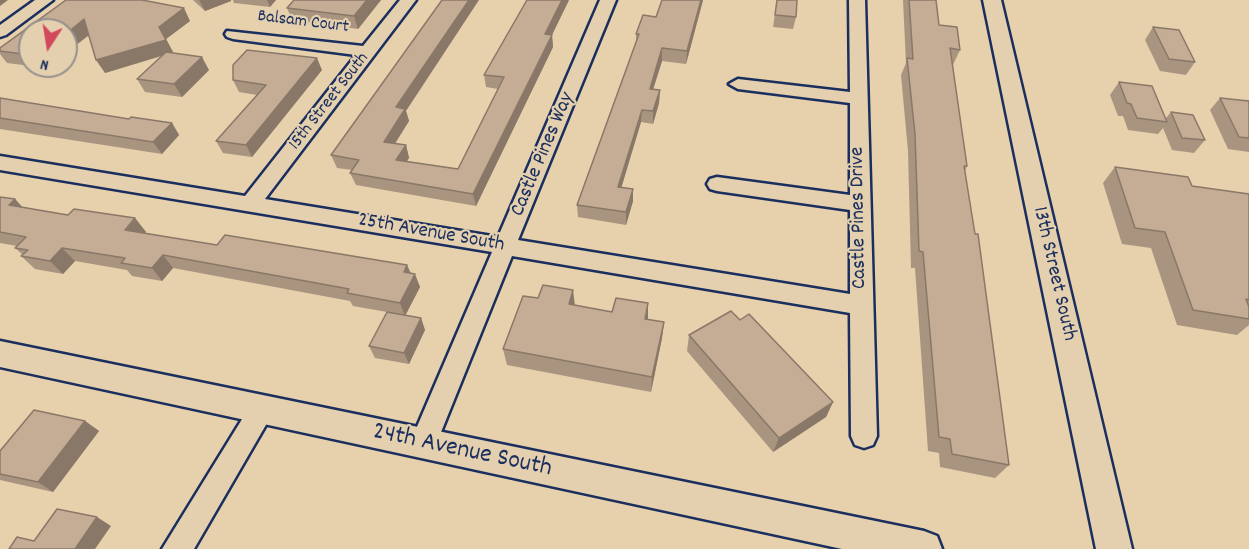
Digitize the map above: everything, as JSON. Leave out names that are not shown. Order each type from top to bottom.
[{"type":"street","points":[[0,33],[45,0]]},
{"type":"street","name":"15th Street South","points":[[251,204],[408,0]]},
{"type":"street","name":"Castle Pines Way","points":[[423,443],[608,0]]},
{"type":"street","name":"Castle Pines Drive","points":[[857,0],[864,436]]},
{"type":"street","name":"13th Street South","points":[[992,0],[1114,549]]},
{"type":"street","name":"Balsam Court","points":[[233,34],[368,52]]},
{"type":"street","points":[[738,84],[858,99]]},
{"type":"street","name":"25th Avenue South","points":[[0,163],[861,305]]},
{"type":"street","points":[[717,184],[860,204]]},
{"type":"street","name":"24th Avenue South","points":[[0,354],[261,411],[924,549]]},
{"type":"street","points":[[177,549],[261,411]]},
{"type":"building","points":[[66,0],[142,0],[184,8],[159,27],[166,40],[96,60],[84,19],[78,24],[78,18],[41,18]]},
{"type":"building","points":[[294,0],[367,0],[354,16],[287,8]]},
{"type":"building","points":[[442,0],[469,0],[396,107],[405,109],[384,142],[406,145],[396,160],[458,169],[504,77],[484,75],[527,0],[562,0],[545,34],[552,35],[473,194],[350,173],[359,160],[331,155]]},
{"type":"building","points":[[662,0],[701,0],[687,51],[662,48],[650,89],[660,90],[653,111],[642,110],[618,187],[633,189],[626,212],[577,205],[639,34],[636,34],[643,15],[656,17]]},
{"type":"building","points":[[777,0],[797,0],[796,17],[775,15]]},
{"type":"building","points":[[909,0],[936,0],[939,25],[957,27],[960,50],[950,48],[967,166],[964,166],[975,234],[978,234],[1009,465],[952,454],[950,439],[939,437],[923,252],[919,251],[915,134],[907,58],[913,59]]},
{"type":"building","points":[[1153,27],[1179,30],[1195,62],[1169,59]]},
{"type":"building","points":[[18,35],[18,53],[0,51],[0,48]]},
{"type":"building","points":[[247,50],[317,58],[246,145],[216,141],[266,85],[233,80],[233,65]]},
{"type":"building","points":[[166,52],[202,57],[174,84],[137,79]]},
{"type":"building","points":[[1119,82],[1152,86],[1167,122],[1137,118],[1131,104],[1127,103]]},
{"type":"building","points":[[0,98],[129,119],[131,117],[172,123],[153,142],[0,118]]},
{"type":"building","points":[[1220,98],[1249,101],[1249,138],[1239,137]]},
{"type":"building","points":[[1171,112],[1193,115],[1205,140],[1182,138]]},
{"type":"building","points":[[1115,167],[1188,177],[1192,186],[1249,194],[1249,300],[1246,299],[1249,319],[1193,310],[1165,232],[1135,228]]},
{"type":"building","points":[[0,197],[15,199],[9,205],[68,215],[74,209],[135,218],[125,230],[217,245],[225,235],[407,265],[404,272],[415,274],[400,303],[347,293],[349,289],[163,255],[152,268],[121,263],[125,258],[62,248],[50,261],[21,256],[28,250],[15,248],[26,237],[0,232]]},
{"type":"building","points":[[543,285],[573,290],[569,304],[612,312],[616,298],[648,303],[645,319],[664,322],[652,377],[503,349],[523,296],[538,298]]},
{"type":"building","points":[[731,311],[740,320],[749,314],[833,402],[779,438],[689,335]]},
{"type":"building","points":[[387,312],[421,318],[404,353],[369,346]]},
{"type":"building","points":[[34,410],[85,421],[38,482],[0,474],[0,451]]},
{"type":"building","points":[[57,509],[97,517],[75,549],[9,549],[17,537],[34,541]]}]
